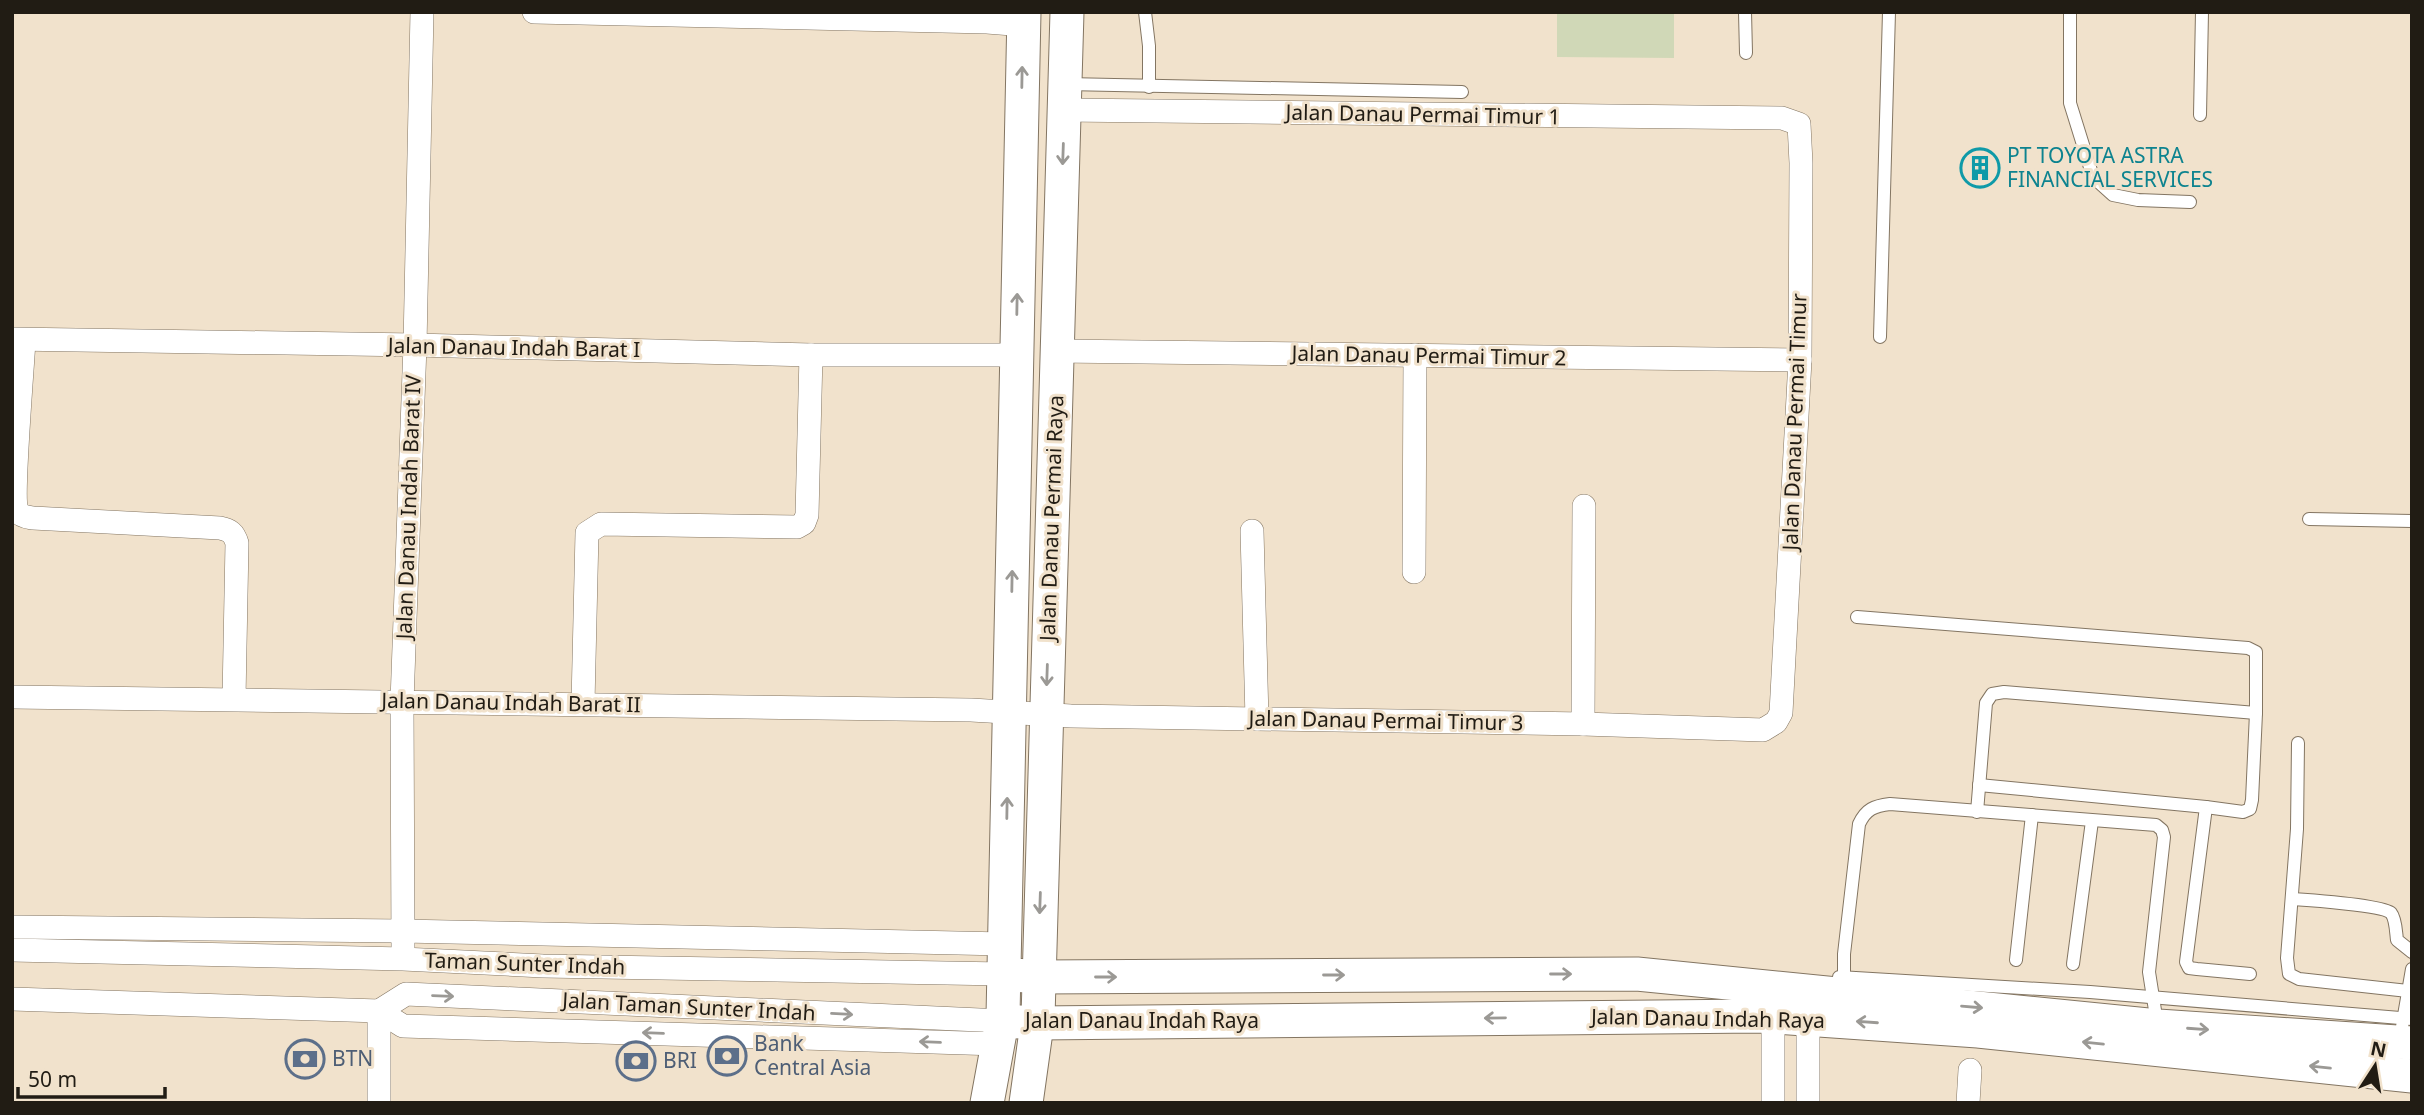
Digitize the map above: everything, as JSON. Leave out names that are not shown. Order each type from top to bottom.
[{"type":"street","name":"Jalan Danau Indah Barat IV","points":[[403,959],[402,702],[415,345],[422,12]]},
{"type":"street","points":[[534,12],[987,22],[1023,19]]},
{"type":"street","name":"Jalan Danau Permai Raya","points":[[1026,1103],[1038,1020],[1067,12]]},
{"type":"street","name":"Jalan Danau Permai Raya","points":[[987,1103],[1001,1027],[1004,967],[1023,19]]},
{"type":"street","name":"Jalan Danau Permai Timur 1","points":[[1065,97],[1782,118]]},
{"type":"street","name":"Jalan Danau Permai Timur","points":[[1763,730],[1776,722],[1781,713],[1800,360],[1801,134],[1799,124],[1782,118]]},
{"type":"street","name":"Jalan Danau Indah Barat I","points":[[18,340],[415,345],[811,355],[1016,355]]},
{"type":"street","points":[[18,340],[18,511],[22,516],[33,519],[229,530],[237,542],[234,698]]},
{"type":"street","name":"Jalan Danau Permai Timur 2","points":[[1057,351],[1800,360]]},
{"type":"street","points":[[583,703],[587,533],[601,524],[797,527],[804,523],[807,515],[811,355]]},
{"type":"street","points":[[1414,572],[1415,355]]},
{"type":"street","points":[[1583,724],[1584,506]]},
{"type":"street","points":[[1252,531],[1257,719]]},
{"type":"street","name":"Jalan Danau Indah Barat II","points":[[12,697],[583,703],[1011,713]]},
{"type":"street","name":"Jalan Danau Permai Timur 3","points":[[1011,713],[1763,730]]},
{"type":"street","points":[[12,927],[402,931],[1004,967]]},
{"type":"street","name":"Taman Sunter Indah","points":[[12,950],[403,959],[542,966],[1004,967],[1038,981]]},
{"type":"street","points":[[1634,1017],[1632,990],[1637,974]]},
{"type":"street","name":"Jalan Danau Indah Raya","points":[[1038,981],[1637,974],[1772,1001],[1978,1031],[2412,1076]]},
{"type":"street","name":"Jalan Danau Indah Raya","points":[[1807,1004],[1844,986],[2406,1031]]},
{"type":"street","name":"Jalan Taman Sunter Indah","points":[[379,1011],[405,995],[697,1007],[1001,1027]]},
{"type":"street","name":"Jalan Taman Sunter Indah","points":[[12,999],[379,1011],[403,1026],[697,1034],[1001,1027]]},
{"type":"street","points":[[1772,1001],[1773,1103]]},
{"type":"street","name":"Jalan Danau Indah Raya","points":[[1001,1027],[1038,1020],[1634,1017],[1772,1001]]},
{"type":"street","points":[[1807,1004],[1808,1103]]},
{"type":"street","points":[[697,1007],[697,1034]]},
{"type":"street","points":[[379,1011],[379,1103]]},
{"type":"street","points":[[1968,1103],[1970,1070]]},
{"type":"lane","points":[[1144,12],[1149,46],[1149,87]]},
{"type":"lane","points":[[1745,12],[1746,53]]},
{"type":"lane","points":[[1880,337],[1889,12]]},
{"type":"lane","points":[[2070,12],[2070,103],[2093,177],[2113,195],[2138,200],[2190,202]]},
{"type":"lane","points":[[2200,115],[2202,12]]},
{"type":"lane","points":[[1065,97],[1149,87],[1462,92]]},
{"type":"lane","points":[[2309,519],[2412,521]]},
{"type":"lane","points":[[1857,617],[2248,648],[2256,652],[2256,713],[2250,809],[2244,812],[1979,785]]},
{"type":"lane","points":[[1978,812],[1986,703],[1992,694],[2004,692],[2256,713]]},
{"type":"lane","points":[[2298,743],[2297,829],[2287,958],[2289,974],[2299,979],[2408,991]]},
{"type":"lane","points":[[1844,986],[1844,954],[1859,824],[1864,813],[1876,806],[1890,804],[2156,825],[2164,836],[2149,972],[2156,1012]]},
{"type":"lane","points":[[2206,807],[2186,962],[2189,968],[2197,970],[2250,974]]},
{"type":"lane","points":[[2016,960],[2032,816]]},
{"type":"lane","points":[[2073,964],[2092,821]]},
{"type":"lane","points":[[2292,899],[2375,907],[2390,912],[2397,940],[2412,952]]},
{"type":"lane","points":[[2406,1031],[2412,968]]},
{"type":"green space","points":[[1557,12],[1674,12],[1674,58],[1557,57]]},
{"type":"place","name":"PT TOYOTA ASTRA FINANCIAL SERVICES","points":[[1980,168]]},
{"type":"place","name":"Bank Central Asia","points":[[727,1056]]},
{"type":"place","name":"BTN","points":[[305,1059]]},
{"type":"place","name":"BRI","points":[[636,1061]]}]
